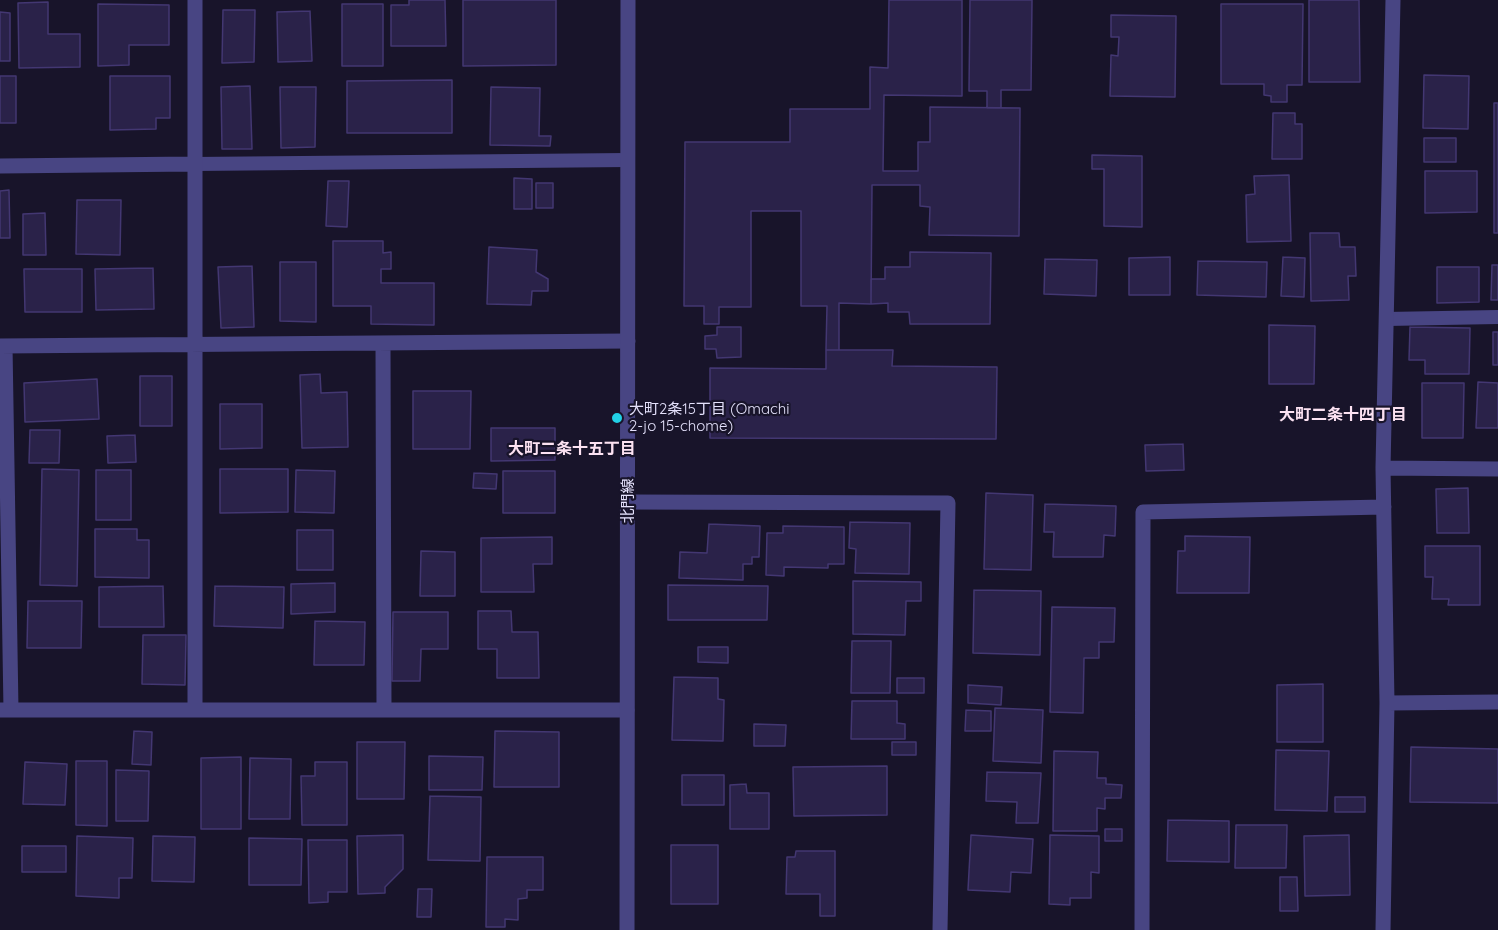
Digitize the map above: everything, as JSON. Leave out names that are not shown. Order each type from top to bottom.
[{"type":"street","points":[[195,0],[195,710]]},
{"type":"street","name":"北門線","points":[[627,930],[628,0]]},
{"type":"street","points":[[1383,930],[1387,703],[1383,468],[1393,0]]},
{"type":"street","points":[[0,166],[194,164]]},
{"type":"street","points":[[627,710],[5,710],[3,346],[628,341]]},
{"type":"street","points":[[383,343],[384,710]]},
{"type":"street","points":[[1383,468],[1498,469]]},
{"type":"street","points":[[628,502],[948,503],[940,930]]},
{"type":"street","points":[[1142,930],[1143,512],[1384,507]]},
{"type":"street","points":[[1387,703],[1498,702]]},
{"type":"lane","points":[[194,164],[628,160]]},
{"type":"lane","points":[[1386,320],[1498,317]]},
{"type":"building","points":[[409,0],[445,0],[446,46],[391,46],[391,5],[409,5]]},
{"type":"building","points":[[463,0],[556,0],[556,65],[463,66]]},
{"type":"building","points":[[889,0],[962,0],[962,96],[884,95],[883,171],[918,171],[918,142],[930,142],[930,107],[1020,108],[1019,236],[929,235],[930,207],[920,206],[920,185],[872,185],[871,304],[839,303],[839,350],[826,350],[827,306],[801,306],[801,211],[751,211],[751,307],[719,307],[719,324],[704,324],[704,306],[684,306],[685,142],[790,142],[790,109],[870,109],[870,67],[888,68]]},
{"type":"building","points":[[970,0],[1032,0],[1031,90],[1001,90],[1001,108],[987,108],[987,91],[969,91]]},
{"type":"building","points":[[1309,0],[1359,0],[1360,82],[1309,82]]},
{"type":"building","points":[[48,2],[48,34],[80,34],[80,67],[19,68],[18,3]]},
{"type":"building","points":[[98,4],[169,5],[169,45],[129,45],[129,65],[98,66]]},
{"type":"building","points":[[342,4],[383,4],[383,66],[342,66]]},
{"type":"building","points":[[1221,4],[1303,4],[1302,85],[1287,85],[1287,102],[1271,102],[1271,96],[1264,95],[1264,84],[1221,84]]},
{"type":"building","points":[[223,10],[255,10],[254,62],[222,63]]},
{"type":"building","points":[[310,11],[312,61],[278,62],[277,12]]},
{"type":"building","points":[[0,12],[10,13],[10,61],[0,61]]},
{"type":"building","points":[[1111,15],[1176,16],[1175,97],[1110,96],[1111,55],[1118,56],[1119,37],[1111,37]]},
{"type":"building","points":[[1424,75],[1469,76],[1468,129],[1423,128]]},
{"type":"building","points":[[0,76],[16,76],[16,123],[0,123]]},
{"type":"building","points":[[110,76],[170,76],[170,118],[156,118],[156,129],[110,130]]},
{"type":"building","points":[[452,80],[452,133],[347,133],[347,81]]},
{"type":"building","points":[[250,86],[252,149],[222,149],[221,87]]},
{"type":"building","points":[[280,87],[316,87],[315,147],[281,148]]},
{"type":"building","points":[[491,87],[540,88],[539,136],[551,136],[550,146],[490,145]]},
{"type":"building","points":[[1494,103],[1498,103],[1498,233],[1494,233]]},
{"type":"building","points":[[1273,113],[1295,113],[1295,124],[1302,124],[1302,159],[1272,159]]},
{"type":"building","points":[[1424,138],[1456,138],[1456,162],[1424,162]]},
{"type":"building","points":[[1092,155],[1142,156],[1142,227],[1104,226],[1104,169],[1092,169]]},
{"type":"building","points":[[1425,171],[1477,171],[1477,212],[1425,213]]},
{"type":"building","points":[[1289,175],[1291,241],[1247,242],[1246,195],[1255,194],[1254,176]]},
{"type":"building","points":[[514,178],[532,179],[532,209],[514,209]]},
{"type":"building","points":[[328,181],[349,181],[347,227],[326,226]]},
{"type":"building","points":[[536,183],[553,183],[553,208],[536,208]]},
{"type":"building","points":[[9,190],[10,238],[0,238],[0,191]]},
{"type":"building","points":[[77,200],[121,200],[120,255],[76,254]]},
{"type":"building","points":[[45,213],[46,255],[23,255],[23,214]]},
{"type":"building","points":[[1310,233],[1339,233],[1340,247],[1355,247],[1356,276],[1348,276],[1349,300],[1311,301]]},
{"type":"building","points":[[333,241],[383,241],[383,253],[391,252],[391,269],[381,269],[381,283],[434,283],[434,325],[371,324],[371,306],[333,306]]},
{"type":"building","points":[[489,247],[537,250],[536,272],[548,279],[548,291],[532,291],[531,305],[487,304]]},
{"type":"building","points":[[910,252],[991,253],[990,324],[910,324],[909,312],[888,312],[888,303],[871,304],[871,279],[885,279],[885,267],[910,267]]},
{"type":"building","points":[[1170,257],[1170,295],[1129,295],[1129,258]]},
{"type":"building","points":[[1283,257],[1305,258],[1304,297],[1281,296]]},
{"type":"building","points":[[1045,259],[1097,260],[1096,296],[1044,294]]},
{"type":"building","points":[[1198,261],[1267,262],[1266,297],[1197,295]]},
{"type":"building","points":[[280,262],[316,262],[316,322],[280,321]]},
{"type":"building","points":[[1492,265],[1498,265],[1498,300],[1491,300]]},
{"type":"building","points":[[252,266],[254,327],[221,328],[218,267]]},
{"type":"building","points":[[1437,267],[1479,267],[1479,302],[1437,303]]},
{"type":"building","points":[[153,268],[154,309],[96,310],[95,269]]},
{"type":"building","points":[[24,269],[82,269],[82,312],[25,312]]},
{"type":"building","points":[[1269,325],[1315,326],[1314,384],[1269,384]]},
{"type":"building","points":[[717,327],[741,327],[741,357],[717,358],[716,349],[705,349],[705,336],[717,335]]},
{"type":"building","points":[[1410,327],[1470,328],[1469,374],[1425,374],[1425,360],[1409,360]]},
{"type":"building","points":[[1493,332],[1498,332],[1498,365],[1493,365]]},
{"type":"building","points":[[826,350],[893,350],[892,366],[997,367],[996,439],[710,438],[710,368],[826,369]]},
{"type":"building","points":[[320,374],[321,393],[347,392],[348,447],[302,448],[300,375]]},
{"type":"building","points":[[140,376],[172,376],[172,426],[140,426]]},
{"type":"building","points":[[97,379],[99,419],[25,422],[24,383]]},
{"type":"building","points":[[1478,382],[1498,383],[1498,428],[1476,428]]},
{"type":"building","points":[[1422,383],[1464,383],[1463,438],[1422,438]]},
{"type":"building","points":[[413,391],[471,391],[470,449],[413,449]]},
{"type":"building","points":[[220,404],[262,404],[262,448],[220,449]]},
{"type":"building","points":[[491,428],[555,428],[555,460],[491,461]]},
{"type":"building","points":[[30,430],[60,430],[59,463],[29,463]]},
{"type":"building","points":[[135,435],[136,462],[108,463],[107,436]]},
{"type":"building","points":[[1183,444],[1184,470],[1146,471],[1145,445]]},
{"type":"building","points":[[42,469],[79,470],[77,586],[40,585]]},
{"type":"building","points":[[220,469],[288,469],[288,512],[220,513]]},
{"type":"building","points":[[96,470],[131,470],[131,520],[96,520]]},
{"type":"building","points":[[296,470],[335,471],[334,513],[295,512]]},
{"type":"building","points":[[503,471],[555,471],[555,513],[503,513]]},
{"type":"building","points":[[474,473],[497,474],[496,489],[473,488]]},
{"type":"building","points":[[1468,488],[1469,533],[1437,533],[1436,489]]},
{"type":"building","points":[[986,493],[1033,495],[1031,570],[984,569]]},
{"type":"building","points":[[1045,504],[1116,506],[1115,536],[1104,535],[1103,557],[1053,557],[1054,532],[1044,532]]},
{"type":"building","points":[[850,522],[910,523],[909,574],[855,573],[856,549],[849,548]]},
{"type":"building","points":[[709,524],[760,526],[759,557],[752,557],[752,564],[743,564],[743,580],[679,578],[680,552],[707,553]]},
{"type":"building","points":[[783,526],[844,527],[844,564],[828,564],[828,568],[784,567],[784,576],[766,575],[767,533],[783,533]]},
{"type":"building","points":[[95,529],[137,529],[137,540],[149,540],[149,578],[95,577]]},
{"type":"building","points":[[297,530],[333,530],[333,570],[297,570]]},
{"type":"building","points":[[1185,536],[1250,537],[1249,593],[1177,593],[1178,551],[1185,551]]},
{"type":"building","points":[[552,537],[552,564],[533,564],[534,592],[481,592],[481,538]]},
{"type":"building","points":[[1425,546],[1480,546],[1480,605],[1448,605],[1449,599],[1432,599],[1433,577],[1425,577]]},
{"type":"building","points":[[421,551],[455,552],[455,596],[420,596]]},
{"type":"building","points":[[853,581],[921,582],[921,601],[906,601],[905,635],[853,634]]},
{"type":"building","points":[[335,583],[335,612],[291,614],[291,584]]},
{"type":"building","points":[[668,585],[768,586],[767,620],[668,620]]},
{"type":"building","points":[[163,586],[164,627],[99,627],[99,587]]},
{"type":"building","points":[[215,586],[284,587],[283,628],[214,626]]},
{"type":"building","points":[[974,590],[1041,591],[1040,655],[973,653]]},
{"type":"building","points":[[28,601],[82,601],[81,648],[27,648]]},
{"type":"building","points":[[1052,607],[1115,608],[1114,642],[1099,642],[1099,658],[1084,658],[1083,713],[1050,712]]},
{"type":"building","points":[[478,611],[511,611],[512,632],[538,632],[539,678],[497,678],[497,649],[478,649]]},
{"type":"building","points":[[393,612],[448,612],[448,649],[421,649],[420,681],[392,681]]},
{"type":"building","points":[[315,621],[365,622],[364,665],[314,665]]},
{"type":"building","points":[[143,635],[186,635],[185,685],[142,684]]},
{"type":"building","points":[[852,641],[891,641],[890,693],[851,693]]},
{"type":"building","points":[[698,647],[728,647],[728,663],[698,662]]},
{"type":"building","points":[[674,677],[718,678],[718,699],[724,700],[723,741],[672,740]]},
{"type":"building","points":[[897,678],[924,678],[924,693],[897,693]]},
{"type":"building","points":[[1323,684],[1323,742],[1277,742],[1277,685]]},
{"type":"building","points":[[968,685],[1002,687],[1001,705],[968,703]]},
{"type":"building","points":[[852,701],[897,701],[897,723],[905,724],[905,739],[851,739]]},
{"type":"building","points":[[995,708],[1043,710],[1041,763],[993,761]]},
{"type":"building","points":[[966,710],[991,711],[991,731],[965,731]]},
{"type":"building","points":[[754,724],[786,725],[785,746],[754,746]]},
{"type":"building","points":[[134,731],[152,732],[151,765],[132,764]]},
{"type":"building","points":[[495,731],[559,732],[559,787],[494,787]]},
{"type":"building","points":[[357,742],[405,742],[404,799],[357,799]]},
{"type":"building","points":[[892,742],[916,742],[916,755],[892,755]]},
{"type":"building","points":[[1411,747],[1498,749],[1498,803],[1410,802]]},
{"type":"building","points":[[1276,750],[1329,751],[1327,811],[1275,810]]},
{"type":"building","points":[[1054,751],[1098,752],[1097,778],[1106,778],[1106,784],[1122,785],[1121,798],[1105,798],[1105,809],[1097,808],[1097,831],[1053,831]]},
{"type":"building","points":[[429,756],[483,757],[482,790],[429,790]]},
{"type":"building","points":[[241,757],[241,829],[201,829],[201,758]]},
{"type":"building","points":[[250,758],[291,759],[290,819],[249,819]]},
{"type":"building","points":[[76,761],[107,761],[107,826],[76,825]]},
{"type":"building","points":[[25,762],[67,764],[65,805],[23,804]]},
{"type":"building","points":[[315,762],[347,762],[347,825],[302,825],[301,776],[315,776]]},
{"type":"building","points":[[887,766],[887,815],[794,816],[793,767]]},
{"type":"building","points":[[116,770],[149,771],[148,821],[116,821]]},
{"type":"building","points":[[987,772],[1041,773],[1038,823],[1016,823],[1017,802],[986,801]]},
{"type":"building","points":[[682,775],[724,775],[724,805],[682,805]]},
{"type":"building","points":[[746,784],[747,793],[769,793],[769,829],[730,829],[730,785]]},
{"type":"building","points":[[430,796],[481,797],[480,861],[428,860]]},
{"type":"building","points":[[1335,797],[1365,797],[1365,812],[1335,812]]},
{"type":"building","points":[[1168,820],[1229,821],[1229,862],[1167,861]]},
{"type":"building","points":[[1236,825],[1287,825],[1286,868],[1235,868]]},
{"type":"building","points":[[1105,829],[1122,829],[1122,841],[1105,841]]},
{"type":"building","points":[[403,835],[403,869],[385,887],[385,893],[358,894],[357,836]]},
{"type":"building","points":[[971,835],[1033,839],[1031,873],[1011,872],[1010,892],[968,890]]},
{"type":"building","points":[[1050,835],[1099,836],[1099,873],[1091,872],[1091,898],[1070,898],[1070,905],[1049,904]]},
{"type":"building","points":[[1349,835],[1350,895],[1305,896],[1304,836]]},
{"type":"building","points":[[77,836],[133,838],[132,878],[119,878],[119,898],[76,896]]},
{"type":"building","points":[[153,836],[195,837],[194,882],[152,881]]},
{"type":"building","points":[[249,838],[302,839],[301,885],[249,885]]},
{"type":"building","points":[[308,840],[347,840],[347,892],[328,892],[328,902],[309,903]]},
{"type":"building","points":[[671,845],[718,845],[718,904],[671,904]]},
{"type":"building","points":[[22,846],[66,846],[66,872],[22,872]]},
{"type":"building","points":[[796,851],[835,851],[835,916],[820,916],[820,894],[786,894],[787,857],[795,857]]},
{"type":"building","points":[[487,857],[543,857],[543,890],[527,890],[527,898],[518,899],[518,920],[505,919],[505,927],[486,927]]},
{"type":"building","points":[[1280,877],[1297,877],[1298,911],[1280,911]]},
{"type":"building","points":[[418,889],[432,889],[431,917],[417,917]]},
{"type":"place","name":"大町2条15丁目 (Omachi 2-jo 15-chome)","points":[[617,418]]},
{"type":"district","name":"大町二条十四丁目","points":[[1343,415]]},
{"type":"district","name":"大町二条十五丁目","points":[[572,449]]}]
